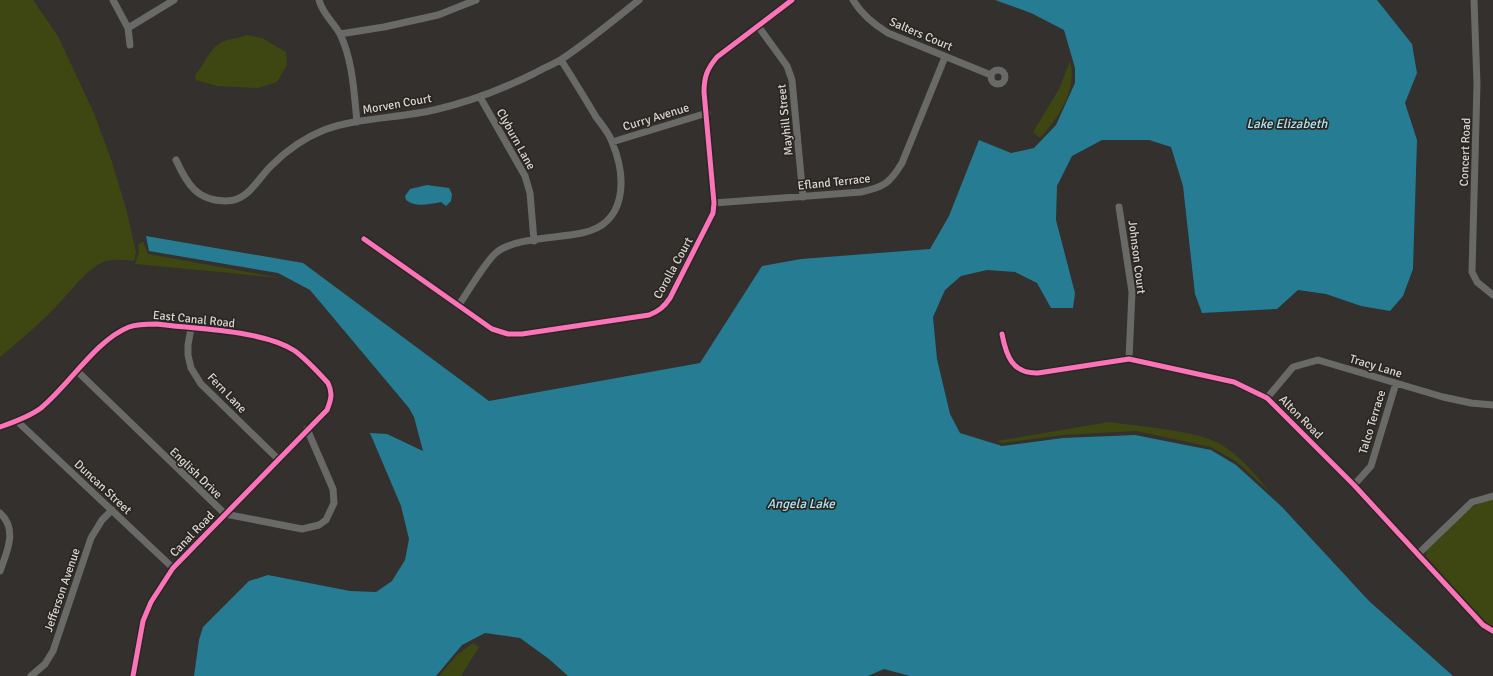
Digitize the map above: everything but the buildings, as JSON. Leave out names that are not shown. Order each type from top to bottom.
[{"type":"street","points":[[113,0],[128,28],[130,45]]},
{"type":"street","points":[[128,28],[174,0]]},
{"type":"street","points":[[319,0],[327,16],[340,34],[350,65],[357,122]]},
{"type":"street","points":[[340,34],[384,27],[438,15],[476,0]]},
{"type":"street","name":"Morven Court","points":[[176,160],[185,179],[196,191],[211,199],[227,201],[241,197],[251,191],[271,166],[292,148],[305,139],[325,129],[357,122],[397,118],[434,110],[480,97],[562,60],[639,0]]},
{"type":"street","name":"Corolla Court","points":[[364,239],[492,329],[508,334],[544,331],[649,315],[656,312],[663,308],[670,298],[709,223],[714,203],[704,78],[708,67],[717,57],[792,0]]},
{"type":"street","name":"Salters Court","points":[[853,0],[860,11],[872,23],[888,33],[991,75]]},
{"type":"street","name":"Concert Road","points":[[1474,0],[1477,84],[1472,272],[1477,282],[1493,295]]},
{"type":"street","name":"Mayhill Street","points":[[758,26],[787,66],[792,80],[803,197]]},
{"type":"street","name":"Efland Terrace","points":[[714,203],[861,192],[880,188],[892,178],[902,162],[945,56]]},
{"type":"street","points":[[458,306],[496,252],[511,244],[583,233],[598,229],[608,222],[617,209],[621,193],[620,172],[612,142],[562,60]]},
{"type":"street","name":"Clyburn Lane","points":[[480,97],[525,176],[530,193],[534,240]]},
{"type":"street","name":"Curry Avenue","points":[[612,142],[706,113]]},
{"type":"street","name":"Johnson Court","points":[[1119,207],[1132,292],[1129,359]]},
{"type":"street","name":"East Canal Road","points":[[0,427],[17,421],[40,409],[59,392],[111,336],[130,327],[156,324],[257,336],[283,344],[305,359],[328,383],[331,394],[327,410],[307,429]]},
{"type":"street","name":"Fern Lane","points":[[191,328],[188,355],[191,368],[201,384],[278,459]]},
{"type":"street","name":"Alton Road","points":[[1002,334],[1006,354],[1010,361],[1016,368],[1027,373],[1038,373],[1129,359],[1234,382],[1267,398],[1354,485],[1483,625],[1493,631]]},
{"type":"street","name":"Tracy Lane","points":[[1267,398],[1293,367],[1318,360],[1443,397],[1471,403],[1493,405]]},
{"type":"street","name":"English Drive","points":[[77,371],[225,514],[302,529],[319,525],[326,520],[334,503],[332,489],[307,429]]},
{"type":"street","name":"Talco Terrace","points":[[1354,485],[1371,466],[1396,383]]},
{"type":"street","name":"Duncan Street","points":[[17,421],[173,568]]},
{"type":"street","name":"Canal Road","points":[[132,676],[143,621],[151,602],[173,568],[307,429]]},
{"type":"street","points":[[1418,554],[1472,502],[1493,496]]},
{"type":"street","name":"Jefferson Avenue","points":[[31,676],[46,664],[53,651],[91,538],[102,520],[112,510]]},
{"type":"street","points":[[0,513],[8,524],[10,533],[9,545],[0,571]]},
{"type":"green space","points":[[0,0],[33,0],[58,36],[94,113],[112,162],[127,212],[136,252],[134,261],[109,260],[101,263],[90,271],[41,322],[0,357]]},
{"type":"green space","points":[[247,35],[262,38],[286,52],[287,65],[277,82],[258,88],[217,86],[196,80],[195,75],[214,48],[222,42]]},
{"type":"green space","points":[[1070,61],[1072,72],[1069,93],[1060,113],[1040,138],[1033,132],[1059,89]]},
{"type":"green space","points":[[143,241],[148,254],[281,278],[135,264],[139,252],[138,245]]},
{"type":"green space","points":[[1109,422],[1177,431],[1214,441],[1231,451],[1253,472],[1272,494],[1237,462],[1211,447],[1136,431],[1063,435],[1003,443],[997,441]]},
{"type":"green space","points":[[1493,500],[1493,628],[1484,621],[1426,556],[1427,549],[1469,509],[1481,502]]},
{"type":"green space","points":[[473,643],[479,647],[461,676],[439,676],[457,655]]},
{"type":"water","name":"Angela Lake","points":[[995,0],[1377,0],[1412,44],[1417,73],[1405,103],[1417,140],[1413,269],[1403,296],[1390,311],[1361,306],[1326,294],[1298,290],[1277,309],[1202,313],[1195,294],[1183,186],[1171,147],[1149,140],[1102,140],[1072,156],[1057,186],[1056,220],[1075,293],[1073,308],[1051,308],[1037,283],[1015,272],[987,270],[961,276],[945,290],[933,317],[937,359],[950,414],[960,433],[1002,446],[1063,438],[1135,435],[1211,450],[1236,465],[1282,507],[1369,601],[1453,676],[910,676],[884,669],[868,676],[568,676],[549,659],[520,638],[485,633],[462,645],[436,676],[194,676],[199,640],[203,627],[249,581],[268,575],[350,591],[376,592],[392,581],[405,560],[409,539],[401,506],[370,433],[387,434],[423,451],[414,417],[409,408],[310,290],[278,273],[149,251],[146,236],[303,263],[489,401],[700,363],[762,266],[801,259],[930,249],[949,216],[979,140],[1011,153],[1034,148],[1056,125],[1075,83],[1075,68],[1064,30],[1031,13]]},
{"type":"water","points":[[427,185],[449,188],[452,194],[451,201],[446,206],[441,202],[418,205],[406,200],[405,196],[410,189]]},
{"type":"cycle path","points":[[364,239],[492,329],[508,334],[522,334],[649,315],[656,312],[670,298],[713,213],[714,203],[704,92],[707,73],[717,57],[792,0]]},
{"type":"cycle path","points":[[0,427],[26,417],[41,408],[105,342],[117,333],[129,327],[139,325],[156,324],[209,329],[266,339],[282,344],[295,351],[328,383],[331,390],[331,396],[327,410],[173,568],[151,602],[143,621],[133,676]]},
{"type":"cycle path","points":[[1002,334],[1008,356],[1012,362],[1016,367],[1029,372],[1038,373],[1129,359],[1234,382],[1267,398],[1354,485],[1483,625],[1493,631]]},
{"type":"water label","name":"Lake Elizabeth","points":[[1287,123]]}]
